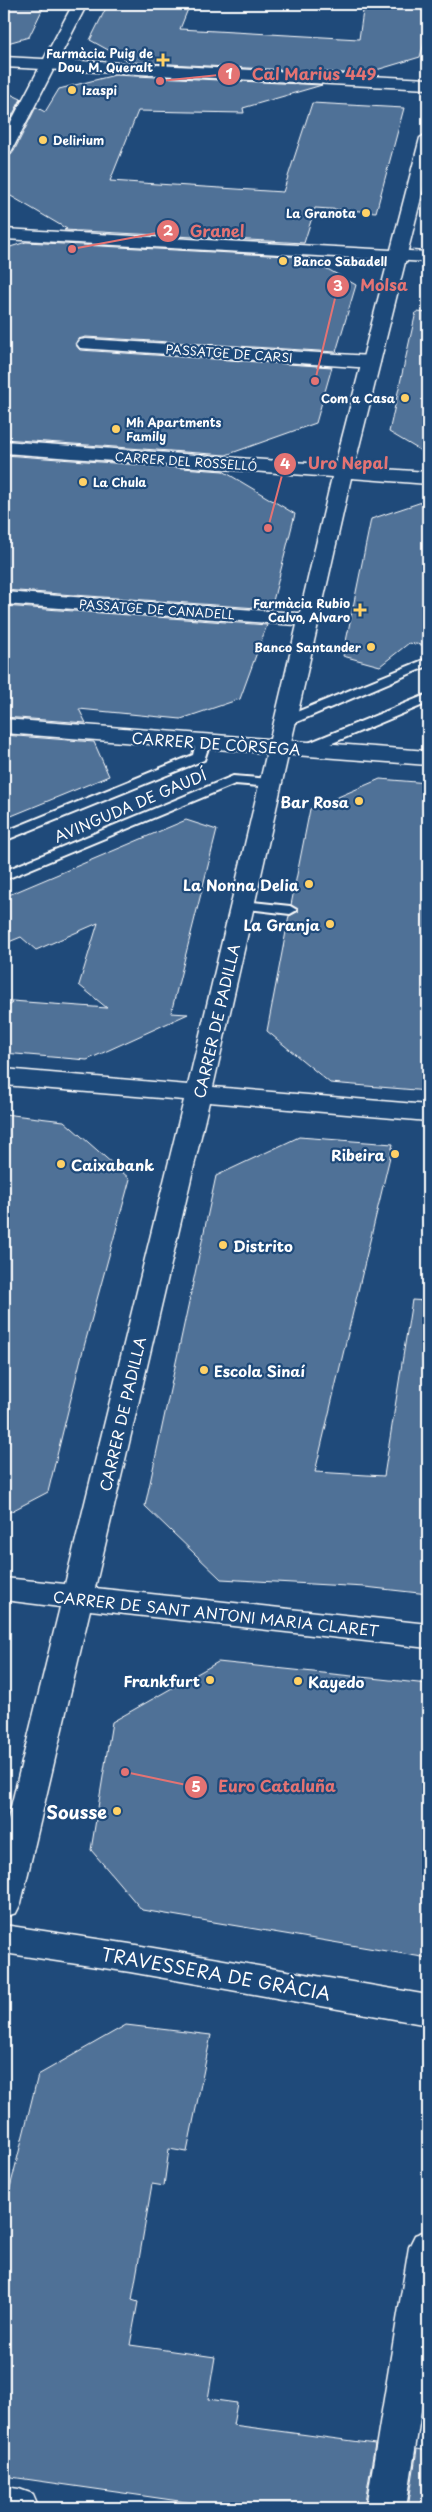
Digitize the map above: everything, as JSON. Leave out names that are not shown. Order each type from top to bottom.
[{"type":"main road","points":[[4,150],[51,64],[80,4]]},
{"type":"main road","points":[[4,62],[428,84]]},
{"type":"main road","name":"CARRER DE PADILLA","points":[[4,1903],[244,905],[343,472],[428,138]]},
{"type":"main road","points":[[4,234],[428,257]]},
{"type":"main road","name":"PASSATGE DE CARSI","points":[[86,344],[372,362]]},
{"type":"main road","name":"CARRER DEL ROSSELLÓ","points":[[4,447],[428,478]]},
{"type":"main road","name":"PASSATGE DE CANADELL","points":[[4,598],[310,620]]},
{"type":"main road","name":"CARRER DE CÒRSEGA","points":[[4,726],[428,758]]},
{"type":"main road","points":[[4,1077],[428,1113]]},
{"type":"main road","name":"CARRER DE SANT ANTONI MARIA CLARET","points":[[4,1589],[428,1636]]},
{"type":"main road","name":"TRAVESSERA DE GRÀCIA","points":[[4,1939],[130,1958],[428,2010]]},
{"type":"main road","points":[[386,2508],[428,2247]]},
{"type":"main road","points":[[4,2506],[18,2508]]},
{"type":"lane","points":[[287,720],[428,662]]},
{"type":"lane","points":[[306,749],[428,698]]},
{"type":"lane","name":"AVINGUDA DE GAUDÍ","points":[[4,838],[199,757],[204,742]]},
{"type":"lane","name":"AVINGUDA DE GAUDÍ","points":[[4,876],[233,780],[271,783]]},
{"type":"lane","points":[[244,905],[290,910]]},
{"type":"building","points":[[4,4],[45,4],[29,37],[4,44]]},
{"type":"building","points":[[108,4],[190,4],[180,29],[359,39],[364,4],[428,4],[428,30],[420,57],[363,74],[130,62],[90,40]]},
{"type":"building","points":[[115,75],[322,85],[243,108],[244,113],[138,111],[110,181],[283,192],[312,103],[404,108],[376,212],[315,208],[304,243],[64,230],[67,229],[4,192],[4,157],[11,155],[14,151],[36,107],[45,112],[59,89]]},
{"type":"building","points":[[4,91],[21,99],[4,131]]},
{"type":"building","points":[[26,242],[306,257],[356,285],[336,352],[86,337],[78,339],[75,344],[80,350],[332,367],[316,423],[226,455],[4,439],[4,249]]},
{"type":"building","points":[[416,312],[428,313],[428,455],[389,432]]},
{"type":"building","points":[[4,455],[223,471],[295,514],[271,609],[4,590]]},
{"type":"building","points":[[428,500],[428,646],[409,643],[380,666],[343,656],[371,519]]},
{"type":"building","points":[[4,606],[267,625],[240,699],[181,719],[79,709],[86,723],[4,717]]},
{"type":"building","points":[[4,735],[94,742],[109,776],[4,819]]},
{"type":"building","points":[[380,779],[428,783],[428,1091],[330,1083],[267,1031],[289,916],[299,911],[291,905],[310,809]]},
{"type":"building","points":[[186,820],[217,830],[171,1013],[188,1014],[87,1060],[4,1053],[4,1004],[11,1005],[12,1001],[107,1008],[79,985],[98,923],[36,950],[21,937],[4,944],[4,897]]},
{"type":"building","points":[[4,1114],[64,1121],[130,1179],[82,1354],[48,1492],[4,1515]]},
{"type":"building","points":[[299,1137],[393,1144],[315,1472],[384,1476],[412,1300],[428,1301],[428,1594],[365,1587],[221,1579],[145,1506],[216,1176]]},
{"type":"building","points":[[218,1662],[428,1684],[428,1958],[142,1910],[91,1850],[112,1722]]},
{"type":"building","points":[[126,2025],[211,2035],[187,2152],[169,2149],[164,2186],[152,2184],[132,2300],[138,2302],[130,2345],[215,2357],[208,2399],[237,2403],[233,2425],[375,2444],[364,2508],[228,2508],[4,2476],[4,2212],[38,2075]]},
{"type":"building","points":[[417,2449],[428,2451],[428,2508],[408,2508]]},
{"type":"place","name":"Farmàcia Puig de Dou, M. Queralt","points":[[163,60]]},
{"type":"place","name":"Cal Marius 449","points":[[160,81]]},
{"type":"place","name":"Izaspi","points":[[72,90]]},
{"type":"place","name":"Delirium","points":[[43,140]]},
{"type":"place","name":"La Granota","points":[[366,213]]},
{"type":"place","name":"Granel","points":[[72,249]]},
{"type":"place","name":"Banco Sabadell","points":[[283,261]]},
{"type":"place","name":"Molsa","points":[[315,381]]},
{"type":"place","name":"Com a Casa","points":[[405,398]]},
{"type":"place","name":"Mh Apartments Family","points":[[116,429]]},
{"type":"place","name":"La Chula","points":[[83,482]]},
{"type":"place","name":"Uro Nepal","points":[[268,528]]},
{"type":"place","name":"Farmàcia Rubio Calvo, Alvaro","points":[[360,610]]},
{"type":"place","name":"Banco Santander","points":[[371,647]]},
{"type":"place","name":"Bar Rosa","points":[[359,801]]},
{"type":"place","name":"La Nonna Delia","points":[[309,884]]},
{"type":"place","name":"La Granja","points":[[330,924]]},
{"type":"place","name":"Ribeira","points":[[395,1154]]},
{"type":"place","name":"Caixabank","points":[[61,1164]]},
{"type":"place","name":"Distrito","points":[[223,1245]]},
{"type":"place","name":"Escola Sinaí","points":[[204,1370]]},
{"type":"place","name":"Frankfurt","points":[[210,1680]]},
{"type":"place","name":"Kayedo","points":[[298,1681]]},
{"type":"place","name":"Euro Cataluña","points":[[125,1772]]},
{"type":"place","name":"Sousse","points":[[117,1811]]}]
